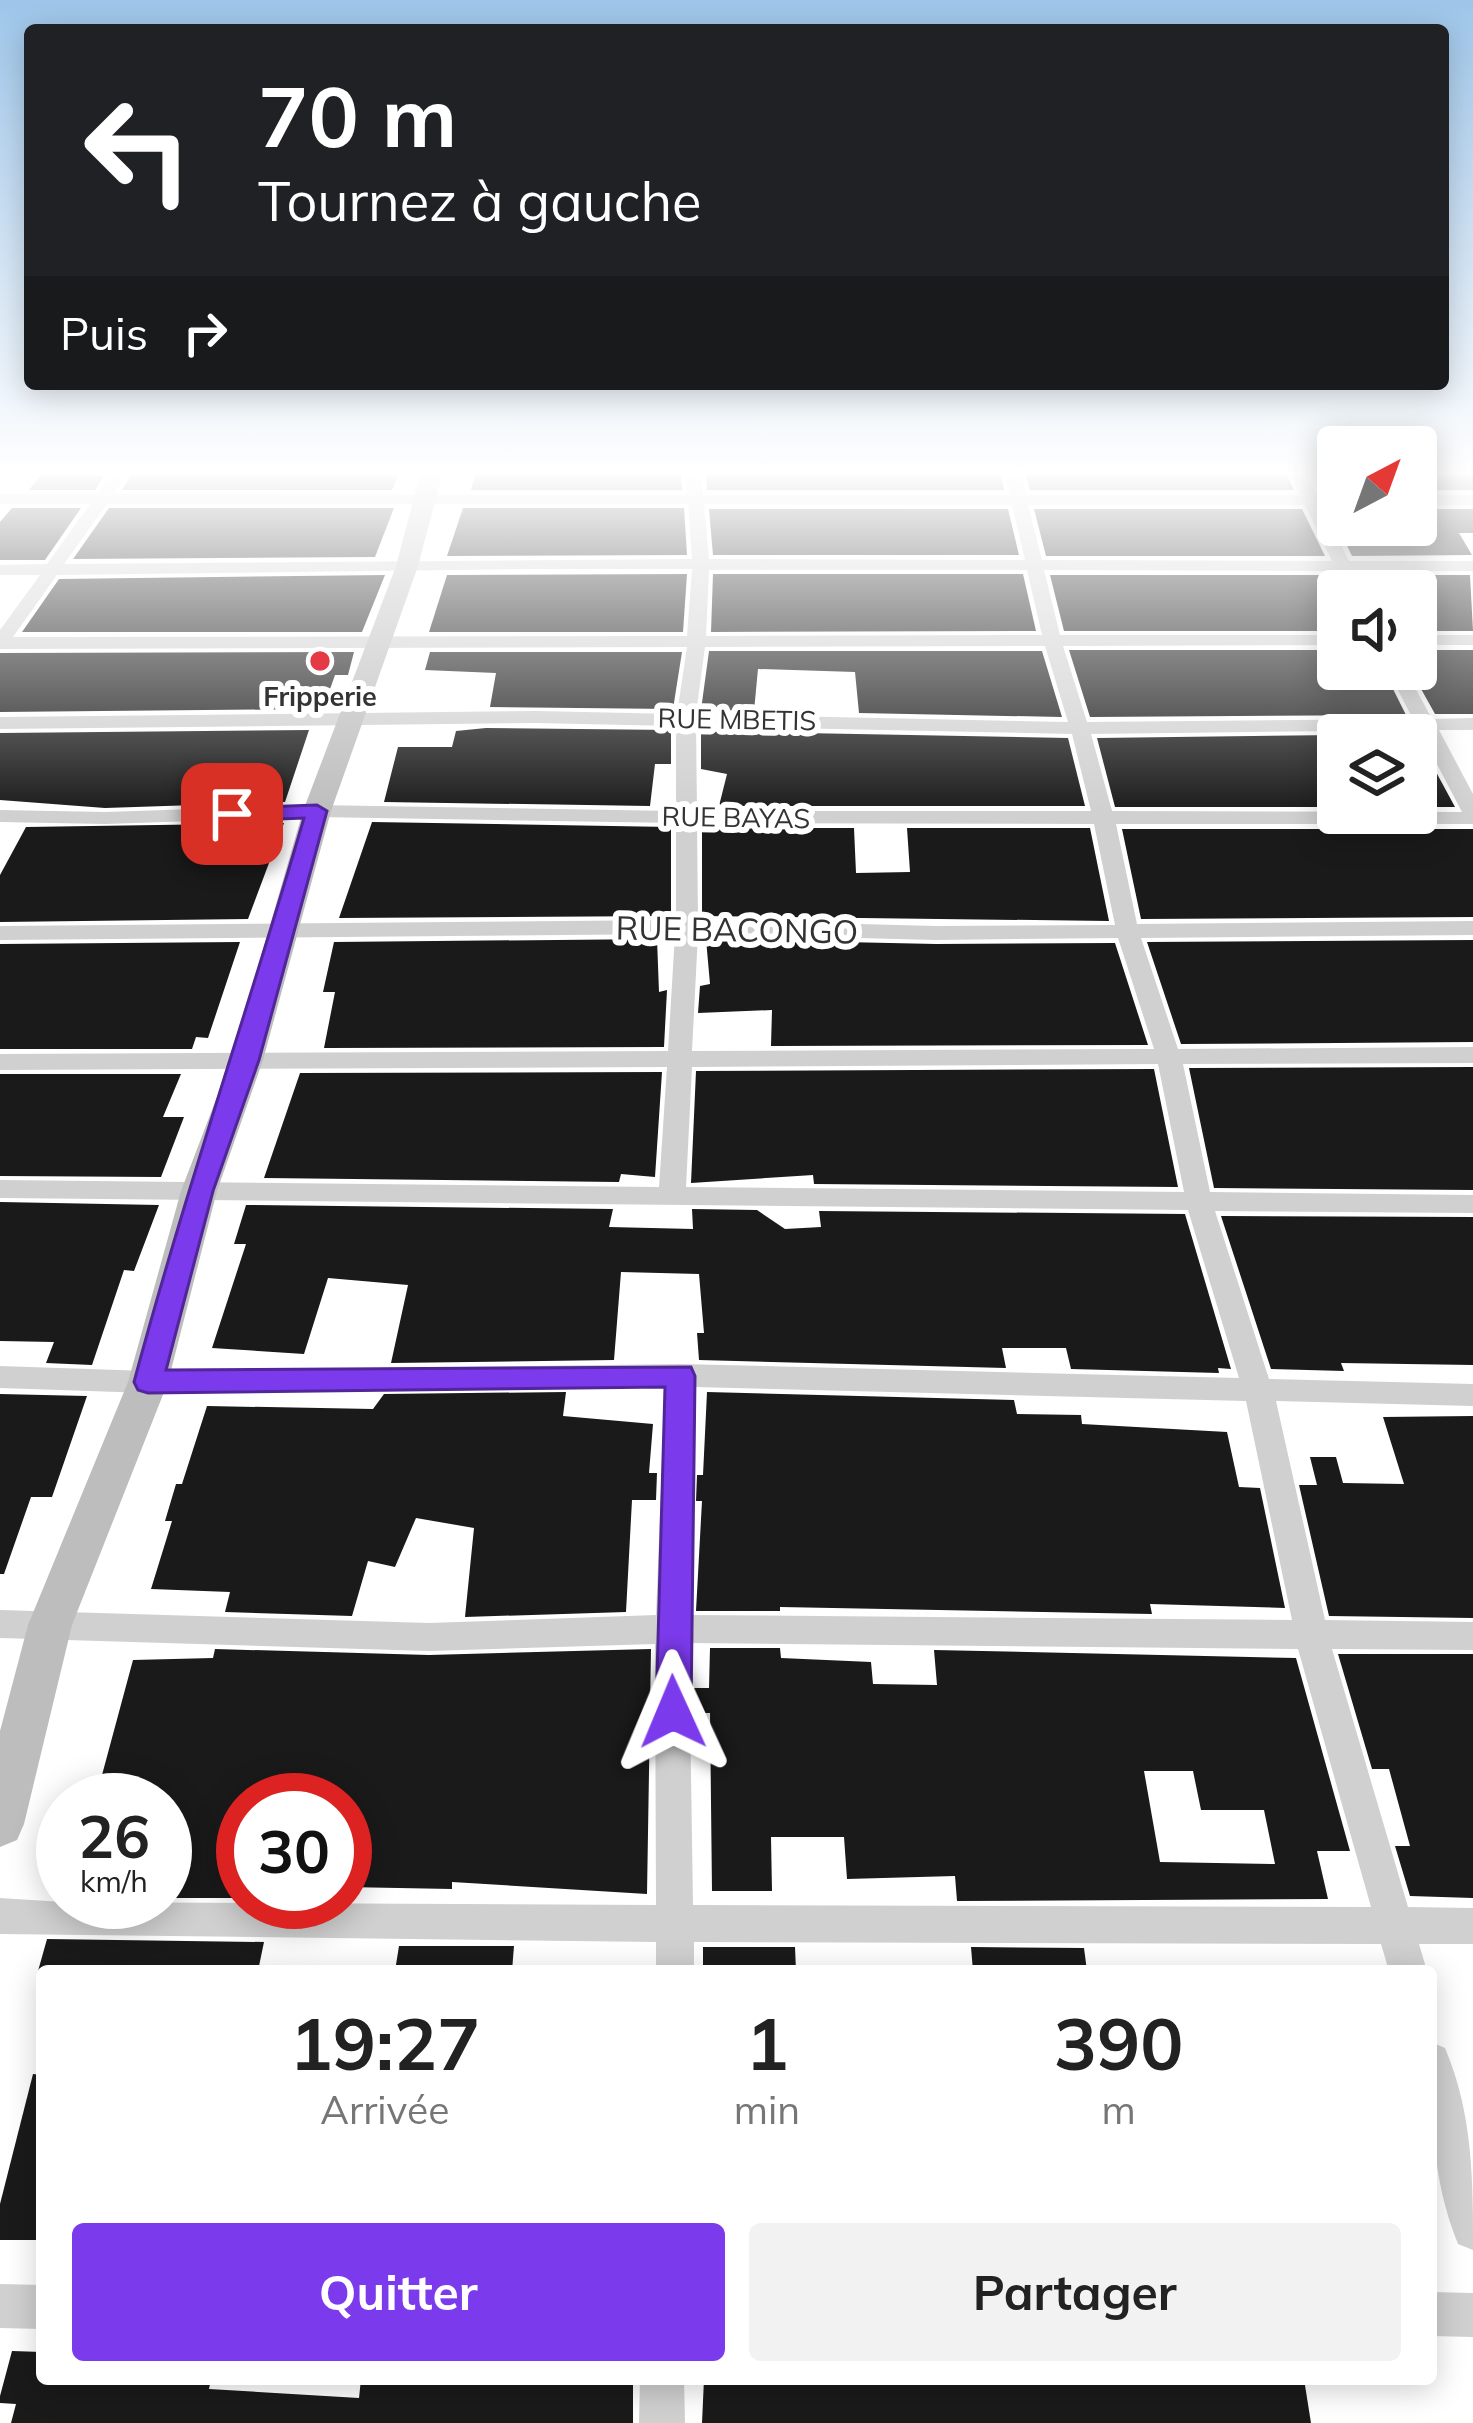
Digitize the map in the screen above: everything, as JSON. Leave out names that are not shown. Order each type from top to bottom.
[{"type":"main road","points":[[0,1824],[50,1625],[148,1382],[199,1191],[247,1060],[317,811],[399,588]]},
{"type":"street","points":[[0,643],[36,588]]},
{"type":"street","points":[[672,1195],[687,926],[686,718],[700,588]]},
{"type":"street","points":[[1038,588],[1080,728],[1127,930],[1169,1058],[1199,1202],[1258,1393],[1312,1638],[1407,1965]]},
{"type":"street","points":[[0,643],[1317,640]]},
{"type":"street","points":[[1437,640],[1473,640]]},
{"type":"street","name":"RUE MBETIS","points":[[0,723],[351,717],[686,718],[1080,728],[1317,725]]},
{"type":"street","name":"RUE MBETIS","points":[[1437,724],[1473,724]]},
{"type":"street","points":[[1437,747],[1473,816]]},
{"type":"street","name":"RUE BAYAS","points":[[0,816],[105,818],[317,811],[1103,819],[1473,816]]},
{"type":"street","name":"RUE BACONGO","points":[[0,933],[687,926],[936,933],[1473,928]]},
{"type":"street","points":[[0,1062],[1473,1055]]},
{"type":"street","points":[[0,1189],[1473,1204]]},
{"type":"street","points":[[675,1965],[672,1629],[680,1376]]},
{"type":"street","points":[[0,1377],[148,1382],[680,1376],[1473,1395]]},
{"type":"street","points":[[0,1624],[429,1637],[672,1629],[1473,1636]]},
{"type":"street","points":[[0,1916],[382,1923],[677,1920],[1473,1926]]},
{"type":"street","points":[[1437,2086],[1473,2229]]},
{"type":"street","points":[[0,2306],[36,2307]]},
{"type":"street","points":[[1437,2314],[1473,2314]]},
{"type":"street","points":[[662,2385],[662,2423]]},
{"type":"building","points":[[53,588],[380,588],[362,632],[22,632]]},
{"type":"building","points":[[443,588],[686,588],[683,632],[429,632]]},
{"type":"building","points":[[713,588],[1026,588],[1036,631],[711,632]]},
{"type":"building","points":[[1053,588],[1317,588],[1317,631],[1064,631]]},
{"type":"building","points":[[1437,588],[1471,588],[1473,631],[1437,631]]},
{"type":"building","points":[[1069,650],[1317,650],[1317,690],[1394,690],[1406,714],[1317,714],[1090,717]]},
{"type":"building","points":[[1437,650],[1473,650],[1473,714],[1435,714],[1422,690],[1437,690]]},
{"type":"building","points":[[709,651],[1042,651],[1062,717],[859,713],[855,672],[758,669],[754,711],[701,710]]},
{"type":"building","points":[[354,652],[348,675],[335,675],[323,709],[0,712],[0,653]]},
{"type":"building","points":[[430,652],[682,652],[673,709],[490,707],[496,673],[425,670]]},
{"type":"building","points":[[309,730],[285,802],[105,808],[0,800],[0,733]]},
{"type":"building","points":[[671,730],[671,764],[655,764],[650,806],[384,802],[398,747],[452,747],[456,731]]},
{"type":"building","points":[[701,731],[1068,738],[1085,806],[719,806],[727,774],[701,769]]},
{"type":"building","points":[[1317,735],[1317,807],[1115,807],[1097,738]]},
{"type":"building","points":[[1437,774],[1455,807],[1437,807]]},
{"type":"building","points":[[372,822],[671,827],[671,916],[339,918]]},
{"type":"building","points":[[284,823],[248,919],[0,922],[0,875],[26,827]]},
{"type":"building","points":[[702,828],[854,828],[856,873],[910,872],[907,828],[1090,828],[1109,921],[702,916]]},
{"type":"building","points":[[1122,829],[1437,834],[1437,829],[1473,829],[1473,917],[1141,919]]},
{"type":"building","points":[[657,939],[659,992],[667,990],[664,1047],[324,1048],[335,992],[323,992],[334,942]]},
{"type":"building","points":[[706,939],[1115,943],[1148,1045],[771,1046],[772,1010],[698,1013],[700,986],[710,984]]},
{"type":"building","points":[[1473,940],[1473,1042],[1181,1044],[1147,942]]},
{"type":"building","points":[[240,942],[208,1038],[196,1037],[192,1049],[0,1049],[0,944]]},
{"type":"building","points":[[1473,1067],[1473,1190],[1214,1188],[1189,1068]]},
{"type":"building","points":[[1154,1069],[1178,1187],[814,1184],[813,1175],[691,1183],[696,1071]]},
{"type":"building","points":[[662,1072],[655,1177],[621,1174],[619,1182],[264,1178],[300,1073]]},
{"type":"building","points":[[0,1074],[181,1074],[163,1117],[184,1117],[161,1177],[0,1176]]},
{"type":"building","points":[[0,1202],[159,1205],[134,1271],[124,1270],[92,1365],[46,1363],[54,1342],[0,1341]]},
{"type":"building","points":[[246,1205],[613,1209],[609,1227],[693,1229],[692,1209],[757,1210],[785,1229],[821,1227],[819,1211],[1185,1214],[1231,1369],[1218,1368],[1219,1373],[1071,1369],[1066,1348],[1002,1348],[1006,1368],[699,1360],[697,1333],[704,1333],[699,1274],[621,1272],[614,1360],[391,1363],[408,1285],[328,1278],[304,1354],[212,1348],[246,1244],[234,1244]]},
{"type":"building","points":[[1221,1216],[1473,1217],[1473,1365],[1341,1363],[1344,1371],[1271,1369]]},
{"type":"building","points":[[566,1392],[563,1416],[653,1424],[649,1473],[657,1473],[656,1500],[632,1500],[626,1612],[465,1617],[474,1528],[416,1518],[395,1567],[368,1561],[352,1616],[225,1612],[230,1592],[151,1589],[172,1521],[165,1521],[176,1484],[182,1484],[207,1406],[373,1409],[384,1394]]},
{"type":"building","points":[[707,1392],[1014,1400],[1017,1414],[1081,1415],[1082,1424],[1227,1432],[1239,1487],[1260,1488],[1285,1608],[1150,1604],[1152,1614],[780,1607],[780,1611],[696,1611],[702,1501],[696,1501],[697,1475],[703,1475]]},
{"type":"building","points":[[0,1394],[87,1396],[52,1497],[31,1497],[4,1574],[0,1574]]},
{"type":"building","points":[[1473,1416],[1473,1618],[1329,1616],[1299,1485],[1317,1485],[1310,1457],[1336,1457],[1343,1483],[1404,1484],[1383,1417]]},
{"type":"building","points":[[710,1648],[780,1648],[781,1658],[871,1662],[873,1684],[937,1685],[934,1650],[1296,1658],[1350,1851],[1317,1851],[1328,1899],[957,1901],[955,1876],[847,1879],[844,1837],[771,1837],[772,1891],[712,1891],[710,1713],[695,1713],[694,1688],[709,1688]],"holes":[[[1144,1771],[1193,1771],[1201,1810],[1264,1810],[1275,1864],[1160,1862]]]},
{"type":"building","points":[[215,1649],[429,1655],[651,1649],[647,1894],[452,1882],[452,1889],[372,1888],[372,1773],[216,1773],[216,1898],[192,1898],[192,1773],[103,1773],[133,1660],[213,1658]]},
{"type":"building","points":[[1338,1654],[1473,1654],[1473,1898],[1410,1896],[1395,1846],[1410,1846],[1389,1769],[1372,1769]]},
{"type":"building","points":[[47,1939],[264,1942],[259,1965],[40,1965]]},
{"type":"building","points":[[399,1946],[514,1946],[512,1965],[396,1965]]},
{"type":"building","points":[[703,1947],[795,1947],[796,1965],[703,1965]]},
{"type":"building","points":[[971,1947],[1084,1948],[1086,1965],[972,1965]]},
{"type":"building","points":[[36,2074],[36,2240],[0,2240],[0,2204]]},
{"type":"building","points":[[12,2351],[36,2352],[36,2385],[210,2385],[209,2389],[359,2398],[360,2385],[633,2385],[633,2423],[11,2423],[16,2404],[0,2403]]},
{"type":"building","points":[[704,2385],[1305,2385],[1311,2423],[702,2423]]},
{"type":"place","name":"Fripperie","points":[[320,661]]},
{"type":"route","points":[[232,814],[317,811],[247,1060],[199,1191],[148,1382],[680,1376],[673,1712]]}]
